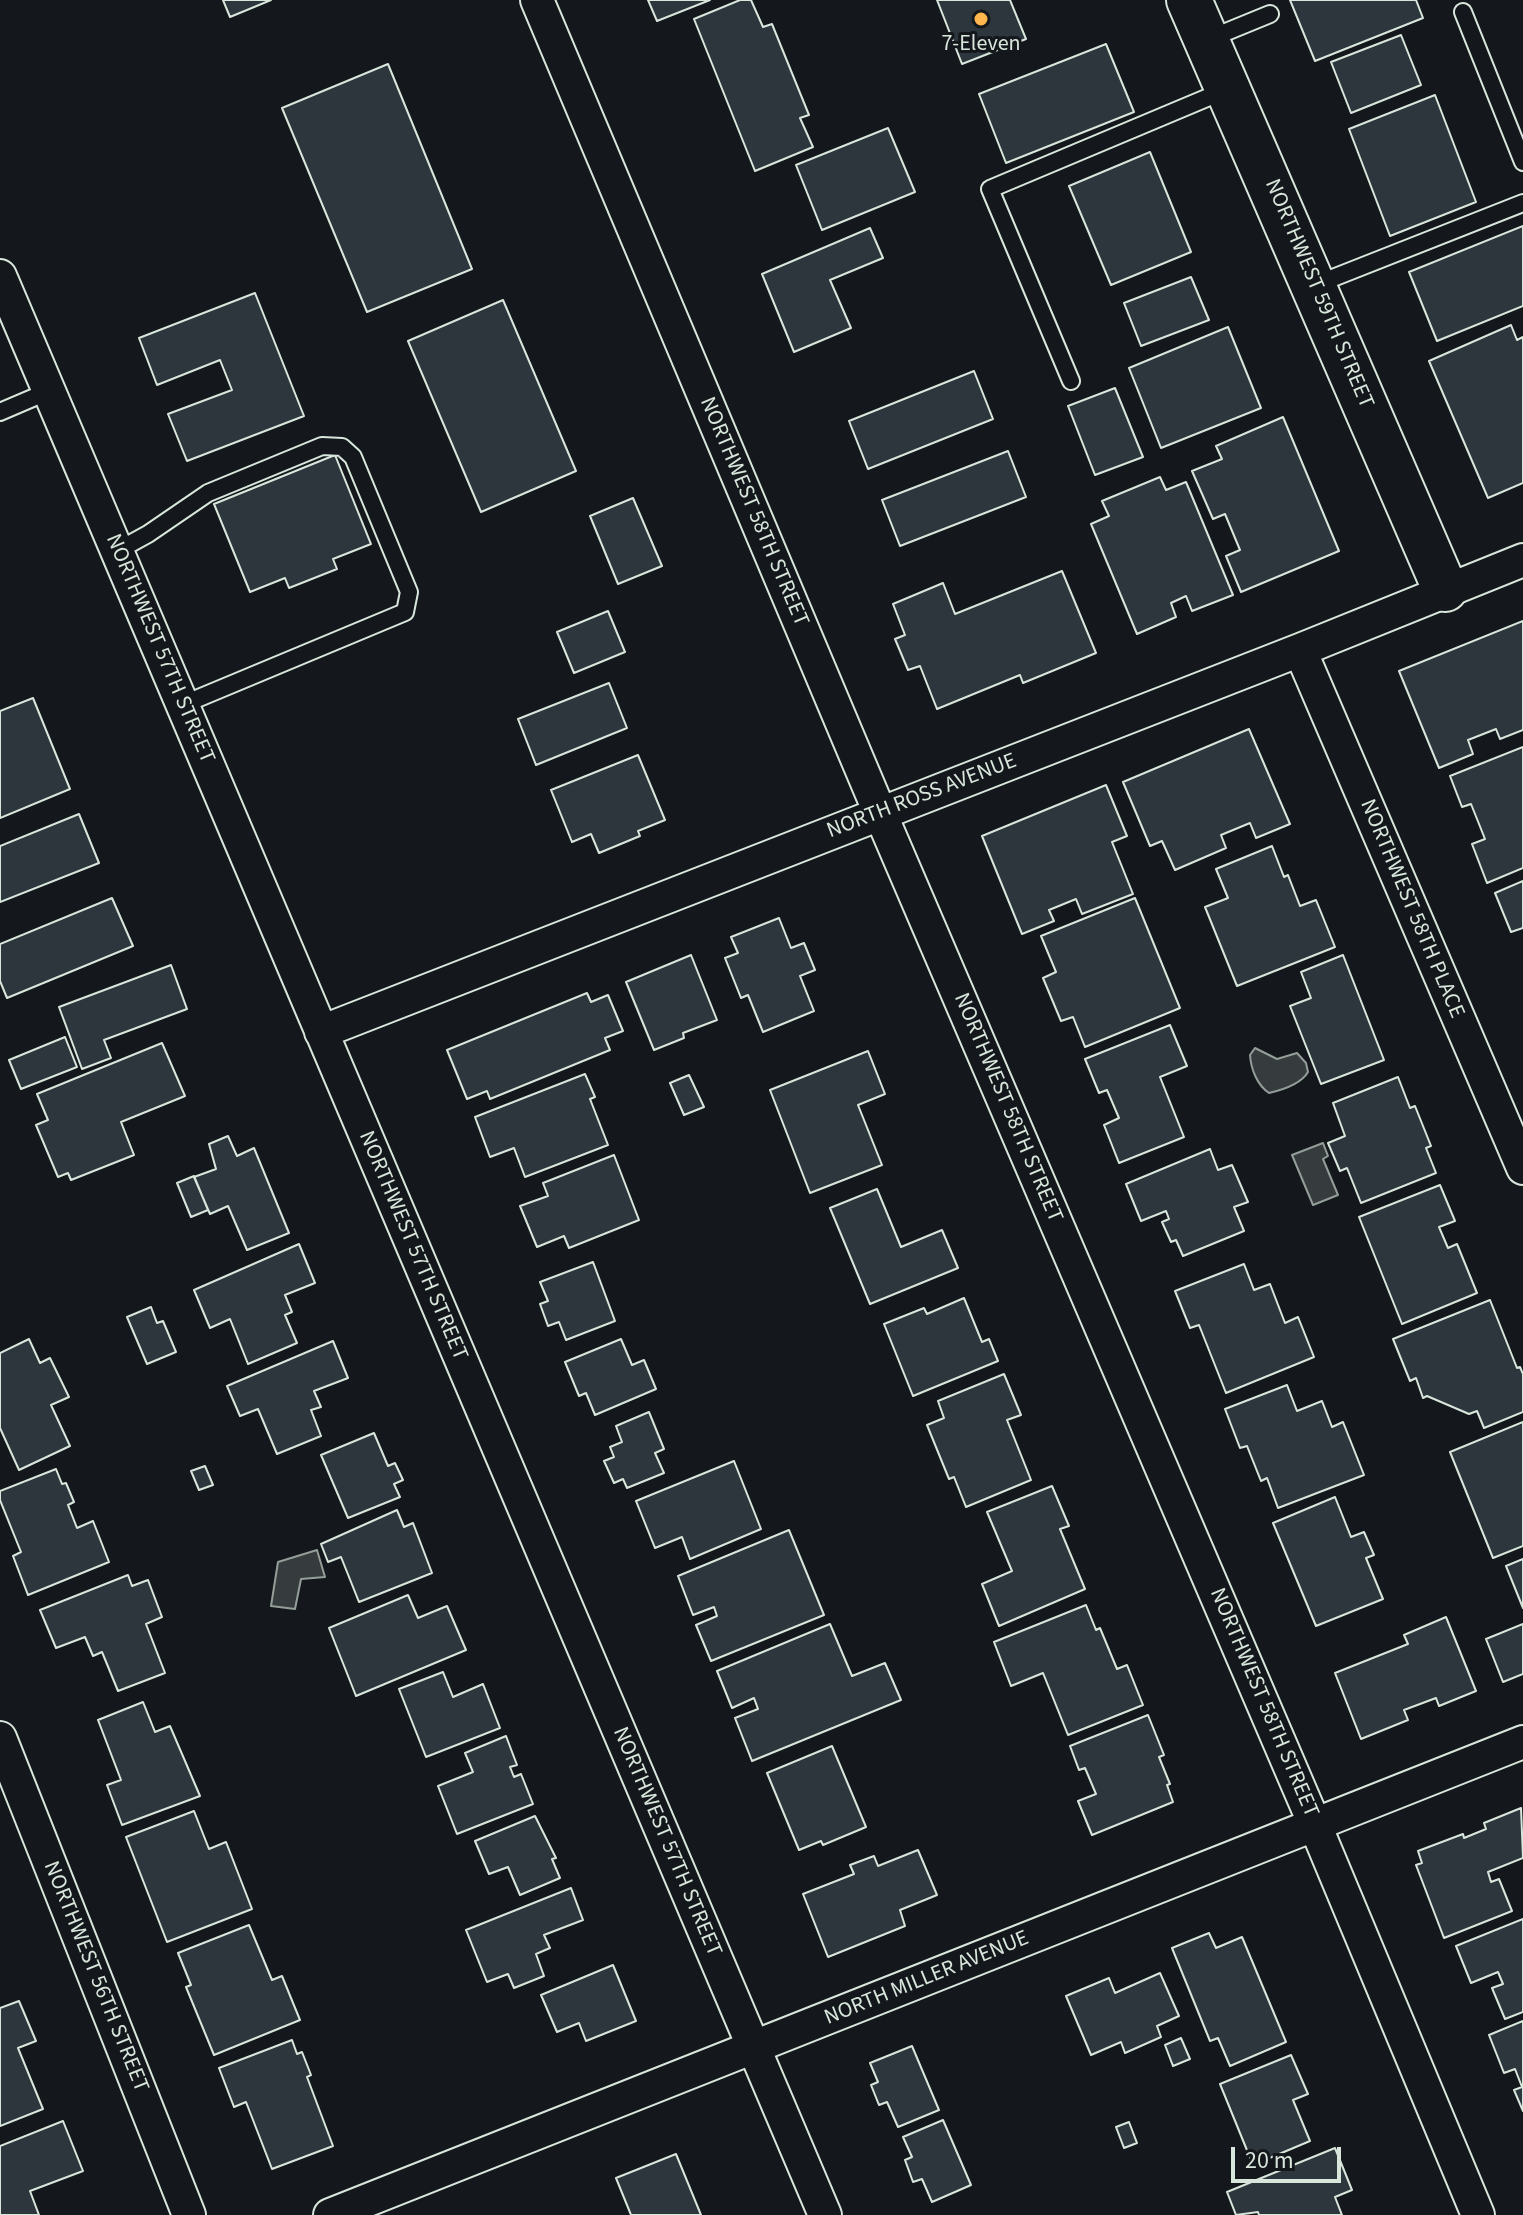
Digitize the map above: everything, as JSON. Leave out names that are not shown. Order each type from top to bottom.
[{"type":"street","name":"NORTHWEST 58TH STREET","points":[[537,0],[880,813],[1315,1825],[1478,2215]]},
{"type":"street","name":"NORTHWEST 59TH STREET","points":[[1189,0],[1445,589]]},
{"type":"street","name":"NORTHWEST 57TH STREET","points":[[0,276],[825,2215]]},
{"type":"street","name":"NORTH ROSS AVENUE","points":[[321,1032],[1523,560]]},
{"type":"street","name":"NORTHWEST 58TH PLACE","points":[[1300,650],[1523,1168]]},
{"type":"street","name":"NORTHWEST 56TH STREET","points":[[0,1738],[189,2215]]},
{"type":"street","name":"NORTH MILLER AVENUE","points":[[330,2215],[1523,1742]]},
{"type":"lane","points":[[1463,12],[1523,162]]},
{"type":"lane","points":[[1207,40],[1270,14]]},
{"type":"lane","points":[[1071,381],[990,189],[1229,89]]},
{"type":"lane","points":[[1314,286],[1523,203]]},
{"type":"lane","points":[[0,412],[49,391]]},
{"type":"lane","points":[[117,551],[208,493],[322,446],[342,447],[353,457],[409,592],[405,612],[182,705]]},
{"type":"shaded area","points":[[1255,1048],[1277,1059],[1297,1053],[1306,1063],[1308,1072],[1296,1083],[1269,1093],[1253,1071],[1250,1055]]},
{"type":"shaded area","points":[[1323,1143],[1328,1156],[1323,1159],[1338,1195],[1313,1205],[1292,1155]]},
{"type":"shaded area","points":[[317,1550],[325,1577],[301,1579],[295,1609],[271,1606],[278,1562]]},
{"type":"building","points":[[223,0],[271,0],[230,17]]},
{"type":"building","points":[[648,0],[710,0],[657,21]]},
{"type":"building","points":[[740,0],[751,0],[763,27],[772,24],[809,115],[800,118],[813,147],[755,171],[694,19]]},
{"type":"building","name":"7-Eleven","points":[[937,0],[1010,0],[1026,39],[962,64]]},
{"type":"building","points":[[1290,0],[1416,0],[1423,18],[1315,61]]},
{"type":"building","points":[[1401,35],[1421,85],[1351,113],[1331,62]]},
{"type":"building","points":[[1106,44],[1134,112],[1006,163],[979,94]]},
{"type":"building","points":[[388,64],[472,269],[367,312],[282,108]]},
{"type":"building","points":[[1435,95],[1476,202],[1390,236],[1349,129]]},
{"type":"building","points":[[888,128],[915,192],[822,230],[796,165]]},
{"type":"building","points":[[1150,152],[1191,252],[1111,285],[1069,186]]},
{"type":"building","points":[[1523,226],[1523,306],[1437,341],[1409,272]]},
{"type":"building","points":[[870,228],[883,258],[830,280],[851,328],[794,352],[762,274]]},
{"type":"building","points":[[1191,277],[1209,320],[1141,346],[1124,303]]},
{"type":"building","points":[[255,293],[304,416],[187,461],[168,414],[232,390],[220,360],[157,385],[139,338]]},
{"type":"building","points":[[503,300],[576,471],[481,512],[408,341]]},
{"type":"building","points":[[1511,325],[1517,340],[1523,337],[1523,483],[1488,498],[1429,361]]},
{"type":"building","points":[[1228,327],[1261,408],[1161,448],[1129,368]]},
{"type":"building","points":[[974,371],[993,419],[868,469],[849,421]]},
{"type":"building","points":[[1115,388],[1143,457],[1095,475],[1068,406]]},
{"type":"building","points":[[1283,417],[1339,551],[1241,592],[1226,556],[1240,550],[1225,514],[1213,519],[1192,471],[1222,459],[1216,446]]},
{"type":"building","points":[[1008,451],[1026,497],[900,546],[882,500]]},
{"type":"building","points":[[335,455],[371,544],[333,559],[337,569],[289,588],[285,578],[250,592],[214,504]]},
{"type":"building","points":[[1160,477],[1166,490],[1186,482],[1233,595],[1192,611],[1186,596],[1171,603],[1176,617],[1137,634],[1091,524],[1109,516],[1102,501]]},
{"type":"building","points":[[633,498],[662,566],[618,584],[590,516]]},
{"type":"building","points":[[1062,571],[1096,653],[1023,683],[1020,675],[937,709],[920,666],[908,670],[895,639],[905,635],[893,604],[943,583],[955,614]]},
{"type":"building","points":[[608,611],[625,652],[574,673],[557,632]]},
{"type":"building","points":[[1523,621],[1523,730],[1500,739],[1496,729],[1468,740],[1473,754],[1439,768],[1399,671]]},
{"type":"building","points":[[609,683],[627,728],[536,765],[518,719]]},
{"type":"building","points":[[33,698],[70,789],[0,818],[0,711]]},
{"type":"building","points":[[1249,729],[1290,824],[1256,838],[1250,823],[1221,835],[1226,848],[1175,870],[1162,841],[1150,846],[1123,782]]},
{"type":"building","points":[[1523,747],[1523,868],[1487,883],[1472,844],[1485,839],[1471,804],[1462,807],[1450,776]]},
{"type":"building","points":[[638,755],[665,820],[638,831],[640,836],[599,853],[591,834],[572,842],[551,790]]},
{"type":"building","points":[[1106,785],[1127,836],[1112,842],[1133,894],[1082,914],[1076,899],[1049,910],[1054,921],[1022,934],[982,836]]},
{"type":"building","points":[[79,814],[99,863],[0,902],[0,846]]},
{"type":"building","points":[[1272,846],[1300,906],[1316,900],[1335,947],[1237,986],[1205,907],[1228,898],[1216,869]]},
{"type":"building","points":[[1523,881],[1523,928],[1511,932],[1495,893]]},
{"type":"building","points":[[112,898],[133,946],[7,998],[0,981],[0,944]]},
{"type":"building","points":[[1135,898],[1180,1008],[1085,1047],[1073,1017],[1061,1021],[1043,978],[1056,972],[1041,936]]},
{"type":"building","points":[[779,918],[791,948],[804,943],[815,970],[800,976],[814,1011],[763,1032],[748,995],[741,998],[725,958],[738,953],[731,937]]},
{"type":"building","points":[[691,955],[717,1020],[683,1033],[684,1038],[654,1050],[626,982]]},
{"type":"building","points":[[1343,955],[1384,1060],[1321,1084],[1290,1006],[1311,998],[1301,972]]},
{"type":"building","points":[[171,965],[187,1009],[104,1040],[111,1058],[82,1069],[59,1007]]},
{"type":"building","points":[[587,993],[591,1002],[608,995],[623,1031],[605,1038],[610,1050],[490,1099],[487,1091],[467,1099],[447,1050]]},
{"type":"building","points":[[1170,1025],[1187,1066],[1160,1077],[1184,1137],[1119,1163],[1104,1125],[1119,1118],[1107,1090],[1099,1093],[1085,1059]]},
{"type":"building","points":[[65,1037],[77,1067],[21,1089],[9,1060]]},
{"type":"building","points":[[162,1043],[185,1096],[121,1122],[134,1155],[71,1180],[68,1173],[58,1177],[36,1125],[48,1120],[37,1094]]},
{"type":"building","points":[[868,1051],[885,1094],[858,1105],[882,1165],[810,1193],[770,1090]]},
{"type":"building","points":[[585,1074],[595,1097],[590,1099],[608,1145],[525,1177],[514,1148],[490,1157],[475,1117]]},
{"type":"building","points":[[689,1075],[704,1107],[684,1115],[670,1083]]},
{"type":"building","points":[[1398,1077],[1410,1108],[1415,1106],[1431,1146],[1426,1148],[1436,1173],[1361,1203],[1347,1168],[1340,1171],[1328,1143],[1345,1136],[1333,1103]]},
{"type":"building","points":[[228,1136],[237,1156],[254,1148],[289,1233],[247,1250],[228,1206],[210,1214],[194,1177],[216,1169],[209,1144]]},
{"type":"building","points":[[1210,1149],[1218,1170],[1232,1165],[1248,1202],[1234,1207],[1244,1231],[1183,1256],[1176,1240],[1171,1242],[1162,1222],[1169,1219],[1166,1211],[1141,1221],[1126,1184]]},
{"type":"building","points":[[614,1155],[639,1220],[569,1248],[564,1236],[537,1247],[520,1206],[548,1196],[543,1183]]},
{"type":"building","points":[[194,1176],[208,1210],[191,1217],[177,1183]]},
{"type":"building","points":[[1440,1185],[1455,1221],[1439,1227],[1448,1248],[1457,1244],[1477,1293],[1402,1324],[1359,1217]]},
{"type":"building","points":[[877,1189],[901,1247],[942,1230],[958,1268],[870,1304],[830,1208]]},
{"type":"building","points":[[299,1244],[315,1283],[285,1295],[292,1312],[285,1315],[297,1343],[248,1364],[230,1319],[210,1328],[194,1290]]},
{"type":"building","points":[[593,1262],[615,1321],[566,1340],[559,1322],[548,1326],[540,1304],[548,1301],[540,1282]]},
{"type":"building","points":[[1244,1264],[1254,1290],[1270,1284],[1285,1323],[1298,1317],[1314,1357],[1226,1393],[1199,1325],[1190,1328],[1175,1291]]},
{"type":"building","points":[[964,1298],[982,1342],[989,1339],[998,1361],[913,1396],[884,1324],[924,1308],[927,1314]]},
{"type":"building","points":[[1490,1300],[1517,1368],[1520,1367],[1523,1374],[1523,1412],[1484,1428],[1477,1411],[1469,1414],[1427,1396],[1423,1398],[1416,1378],[1410,1381],[1393,1339]]},
{"type":"building","points":[[151,1307],[157,1323],[163,1321],[176,1352],[147,1364],[127,1317]]},
{"type":"building","points":[[29,1339],[40,1363],[50,1358],[69,1397],[51,1405],[70,1446],[19,1470],[0,1428],[0,1353]]},
{"type":"building","points":[[621,1339],[632,1365],[644,1360],[656,1389],[595,1415],[586,1393],[579,1396],[565,1362]]},
{"type":"building","points":[[333,1341],[348,1378],[314,1391],[321,1407],[311,1410],[321,1436],[277,1454],[258,1409],[240,1416],[227,1386]]},
{"type":"building","points":[[1004,1374],[1021,1415],[1007,1420],[1031,1480],[966,1507],[954,1477],[949,1479],[927,1425],[944,1418],[938,1401]]},
{"type":"building","points":[[1287,1385],[1297,1411],[1322,1401],[1332,1427],[1343,1422],[1364,1475],[1278,1508],[1267,1478],[1261,1481],[1247,1446],[1240,1448],[1225,1409]]},
{"type":"building","points":[[649,1412],[664,1449],[655,1453],[664,1473],[627,1488],[623,1479],[614,1483],[604,1461],[614,1457],[610,1447],[622,1442],[616,1426]]},
{"type":"building","points":[[1523,1422],[1523,1546],[1493,1558],[1450,1452]]},
{"type":"building","points":[[374,1433],[388,1466],[395,1463],[403,1480],[394,1484],[400,1497],[348,1518],[321,1455]]},
{"type":"building","points":[[734,1461],[761,1529],[690,1559],[682,1537],[655,1548],[636,1501]]},
{"type":"building","points":[[205,1466],[213,1485],[199,1490],[191,1471]]},
{"type":"building","points":[[56,1469],[74,1502],[68,1505],[77,1528],[93,1521],[109,1562],[28,1595],[13,1556],[21,1552],[0,1500],[0,1491]]},
{"type":"building","points":[[1052,1486],[1069,1526],[1060,1529],[1085,1589],[999,1626],[982,1584],[1012,1571],[987,1512]]},
{"type":"building","points":[[1335,1497],[1351,1537],[1364,1532],[1374,1555],[1366,1558],[1383,1599],[1316,1626],[1273,1523]]},
{"type":"building","points":[[397,1510],[404,1527],[413,1523],[432,1573],[359,1602],[341,1557],[328,1562],[321,1544]]},
{"type":"building","points":[[789,1530],[824,1615],[711,1661],[696,1625],[717,1616],[714,1607],[693,1615],[678,1576]]},
{"type":"building","points":[[1523,1559],[1523,1608],[1506,1566]]},
{"type":"building","points":[[128,1575],[132,1586],[148,1580],[162,1617],[146,1624],[165,1673],[118,1691],[102,1652],[93,1656],[85,1637],[56,1648],[40,1610]]},
{"type":"building","points":[[408,1595],[418,1618],[447,1606],[466,1650],[356,1696],[329,1628]]},
{"type":"building","points":[[1086,1605],[1096,1630],[1100,1628],[1117,1669],[1127,1665],[1143,1705],[1068,1735],[1043,1673],[1011,1686],[994,1642]]},
{"type":"building","points":[[1446,1617],[1476,1691],[1439,1706],[1436,1698],[1404,1710],[1408,1720],[1361,1739],[1335,1673],[1408,1644],[1404,1635]]},
{"type":"building","points":[[830,1624],[852,1676],[885,1663],[901,1700],[752,1761],[735,1718],[758,1709],[754,1698],[732,1708],[717,1671]]},
{"type":"building","points":[[1523,1624],[1523,1674],[1503,1682],[1486,1639]]},
{"type":"building","points":[[443,1672],[453,1697],[483,1684],[500,1728],[426,1757],[399,1689]]},
{"type":"building","points":[[143,1702],[155,1732],[170,1726],[200,1796],[122,1825],[107,1785],[121,1780],[98,1720]]},
{"type":"building","points":[[1148,1715],[1164,1755],[1159,1757],[1170,1784],[1167,1785],[1173,1802],[1092,1835],[1078,1801],[1096,1794],[1085,1768],[1079,1770],[1070,1746]]},
{"type":"building","points":[[506,1736],[517,1765],[510,1767],[514,1777],[521,1774],[533,1804],[457,1834],[438,1786],[473,1772],[465,1753]]},
{"type":"building","points":[[832,1746],[866,1827],[823,1845],[821,1841],[799,1850],[767,1773]]},
{"type":"building","points":[[1521,1808],[1523,1858],[1488,1872],[1491,1882],[1499,1879],[1512,1911],[1444,1938],[1416,1865],[1422,1863],[1418,1851],[1486,1829],[1484,1823]]},
{"type":"building","points":[[194,1811],[209,1849],[226,1842],[252,1909],[167,1942],[126,1837]]},
{"type":"building","points":[[535,1816],[556,1858],[552,1859],[560,1878],[520,1895],[508,1867],[489,1874],[475,1841]]},
{"type":"building","points":[[918,1850],[937,1895],[900,1910],[905,1926],[828,1957],[803,1894],[854,1874],[850,1865],[874,1856],[878,1866]]},
{"type":"building","points":[[571,1888],[583,1920],[544,1935],[550,1948],[536,1954],[544,1976],[514,1988],[508,1974],[487,1982],[466,1930]]},
{"type":"building","points":[[1523,1919],[1523,2012],[1505,2019],[1492,1988],[1503,1984],[1498,1972],[1471,1983],[1456,1946]]},
{"type":"building","points":[[249,1925],[272,1980],[282,1976],[300,2020],[214,2055],[186,1987],[191,1985],[178,1953]]},
{"type":"building","points":[[1209,1933],[1216,1948],[1242,1937],[1286,2042],[1230,2066],[1218,2038],[1210,2041],[1172,1948]]},
{"type":"building","points":[[613,1965],[636,2021],[586,2041],[579,2023],[557,2032],[541,1995]]},
{"type":"building","points":[[1160,1973],[1179,2016],[1157,2026],[1161,2037],[1125,2053],[1121,2042],[1091,2055],[1066,1996],[1109,1978],[1115,1993]]},
{"type":"building","points":[[19,2001],[36,2041],[18,2048],[43,2109],[0,2126],[0,2008]]},
{"type":"building","points":[[1523,2021],[1523,2111],[1514,2090],[1522,2087],[1515,2069],[1504,2073],[1489,2035]]},
{"type":"building","points":[[1181,2038],[1190,2059],[1173,2066],[1165,2045]]},
{"type":"building","points":[[292,2040],[297,2054],[302,2052],[311,2075],[307,2077],[333,2146],[272,2169],[246,2102],[234,2107],[219,2068]]},
{"type":"building","points":[[912,2046],[939,2110],[898,2127],[887,2102],[879,2105],[871,2085],[878,2082],[870,2063]]},
{"type":"building","points":[[1291,2055],[1308,2094],[1293,2100],[1310,2141],[1253,2165],[1220,2084]]},
{"type":"building","points":[[943,2120],[971,2185],[932,2202],[922,2179],[913,2182],[905,2160],[912,2157],[903,2137]]},
{"type":"building","points":[[63,2121],[83,2171],[30,2191],[39,2215],[0,2215],[0,2146]]},
{"type":"building","points":[[1129,2122],[1137,2143],[1124,2148],[1116,2127]]},
{"type":"building","points":[[1335,2148],[1352,2190],[1335,2197],[1342,2215],[1259,2215],[1258,2212],[1236,2215],[1227,2192]]},
{"type":"building","points":[[676,2154],[701,2215],[631,2215],[616,2178]]},
{"type":"place","name":"7-Eleven","points":[[981,19]]}]
